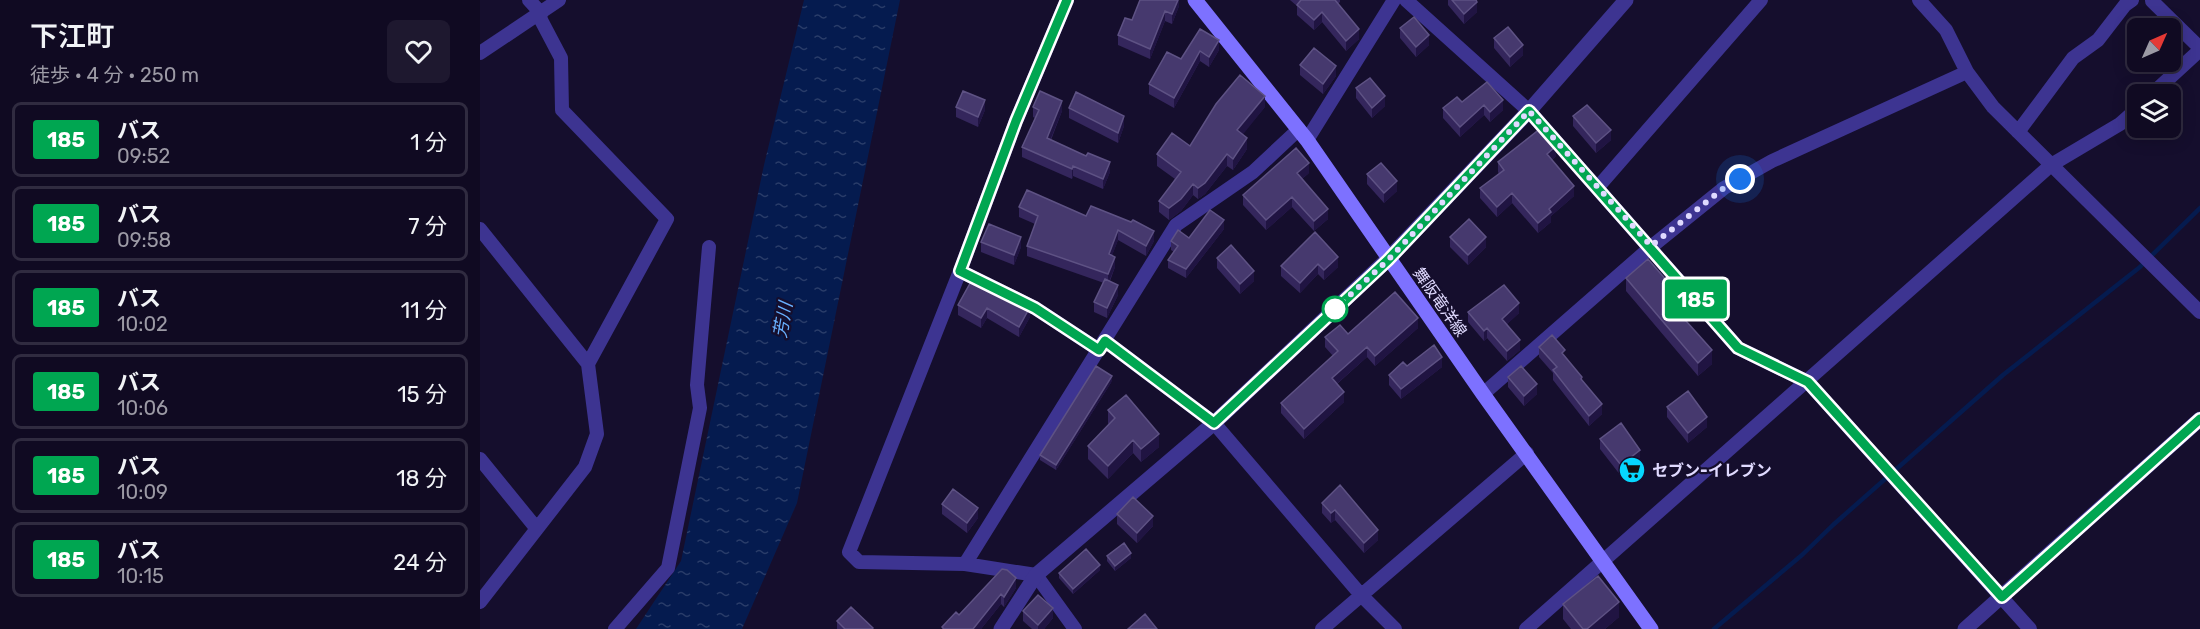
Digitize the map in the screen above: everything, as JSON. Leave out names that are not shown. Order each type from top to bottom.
[{"type":"main road","name":"舞阪竜洋線","points":[[1195,0],[1303,135],[1388,260],[1651,629]]},
{"type":"street","points":[[529,0],[540,12],[541,20],[561,58],[562,110],[667,219],[588,364]]},
{"type":"street","points":[[480,53],[559,0]]},
{"type":"street","points":[[1067,0],[1016,121],[960,271],[849,552],[859,562],[965,564],[1036,575],[1075,629]]},
{"type":"street","points":[[965,564],[1176,225],[1303,135],[1394,0]]},
{"type":"street","points":[[1406,0],[1529,111],[1651,246],[1738,348],[1808,382],[2030,629]]},
{"type":"street","points":[[1001,629],[1036,575],[1214,423],[1388,260],[1529,111],[1626,0]]},
{"type":"street","points":[[1598,187],[1761,0]]},
{"type":"street","points":[[1919,0],[1946,30],[1967,72],[1993,107],[2200,312]]},
{"type":"street","points":[[2018,132],[2073,58],[2098,40],[2125,5],[2132,0]]},
{"type":"street","points":[[2142,0],[2152,0],[2200,49],[2163,84]]},
{"type":"street","points":[[1483,394],[1651,246],[1724,188],[1772,161],[1967,72]]},
{"type":"street","points":[[1526,629],[2051,165],[2127,118]]},
{"type":"street","points":[[480,229],[588,364],[597,434],[585,467],[480,602]]},
{"type":"street","points":[[615,629],[668,568],[700,408],[698,385],[709,247]]},
{"type":"street","points":[[960,271],[1035,308],[1102,346],[1214,423],[1361,595],[1395,629]]},
{"type":"street","points":[[1965,629],[2200,419]]},
{"type":"street","points":[[1322,629],[1527,453]]},
{"type":"street","points":[[480,460],[537,529]]},
{"type":"water","name":"芳川","points":[[804,0],[900,0],[797,503],[742,629],[636,629],[681,561],[764,165]]},
{"type":"building","points":[[1140,0],[1178,0],[1172,14],[1165,11],[1150,49],[1118,35],[1125,18],[1132,20]]},
{"type":"building","points":[[1301,0],[1335,0],[1359,29],[1346,41],[1322,12],[1314,20],[1297,5]]},
{"type":"building","points":[[1452,0],[1476,0],[1477,2],[1464,14]]},
{"type":"building","points":[[1414,17],[1429,35],[1416,47],[1400,28]]},
{"type":"building","points":[[1508,27],[1523,45],[1510,57],[1494,38]]},
{"type":"building","points":[[1200,29],[1219,40],[1209,57],[1200,51],[1174,98],[1149,84],[1167,52],[1181,59]]},
{"type":"building","points":[[1314,48],[1336,66],[1323,84],[1300,65]]},
{"type":"building","points":[[1240,75],[1265,96],[1237,130],[1247,138],[1233,159],[1227,154],[1205,183],[1198,188],[1193,184],[1181,199],[1169,208],[1159,201],[1181,172],[1157,154],[1172,133],[1190,146],[1216,104]]},
{"type":"building","points":[[1370,78],[1385,96],[1372,108],[1356,88]]},
{"type":"building","points":[[1487,82],[1503,100],[1490,112],[1484,105],[1460,127],[1443,108],[1457,97],[1462,102]]},
{"type":"building","points":[[963,91],[985,100],[978,117],[956,107]]},
{"type":"building","points":[[1040,91],[1062,101],[1047,138],[1086,156],[1088,153],[1110,162],[1103,179],[1073,166],[1072,169],[1022,147],[1039,110],[1033,107]]},
{"type":"building","points":[[1076,92],[1124,116],[1118,133],[1069,108]]},
{"type":"building","points":[[1587,105],[1611,130],[1596,143],[1573,116]]},
{"type":"building","points":[[1541,128],[1556,146],[1547,154],[1574,186],[1549,209],[1551,212],[1538,223],[1512,193],[1497,207],[1480,188],[1504,170],[1498,162]]},
{"type":"building","points":[[1296,148],[1309,163],[1297,173],[1328,209],[1314,221],[1292,197],[1266,220],[1243,195]]},
{"type":"building","points":[[1381,163],[1397,181],[1384,193],[1367,174]]},
{"type":"building","points":[[1027,190],[1086,216],[1091,206],[1131,222],[1133,220],[1154,231],[1146,246],[1118,230],[1109,254],[1115,257],[1108,274],[1027,246],[1038,216],[1019,207]]},
{"type":"building","points":[[1210,210],[1224,220],[1186,269],[1168,260],[1178,246],[1171,241],[1178,230],[1189,238]]},
{"type":"building","points":[[1469,219],[1486,237],[1468,255],[1450,237]]},
{"type":"building","points":[[989,224],[1021,237],[1014,255],[981,242]]},
{"type":"building","points":[[1315,232],[1338,257],[1324,270],[1318,264],[1300,283],[1281,266]]},
{"type":"building","points":[[1231,245],[1254,271],[1240,284],[1217,258]]},
{"type":"building","points":[[1648,259],[1687,304],[1678,312],[1712,350],[1698,363],[1626,278]]},
{"type":"building","points":[[973,278],[1030,307],[1019,327],[987,308],[981,318],[958,305]]},
{"type":"building","points":[[1105,279],[1118,285],[1107,308],[1094,302]]},
{"type":"building","points":[[1504,285],[1519,303],[1502,319],[1520,340],[1507,351],[1487,328],[1484,331],[1468,312]]},
{"type":"building","points":[[1395,292],[1418,318],[1375,356],[1367,347],[1332,378],[1344,392],[1304,429],[1281,403],[1338,351],[1325,337],[1340,325],[1348,334]]},
{"type":"building","points":[[1552,335],[1565,350],[1562,353],[1602,404],[1589,416],[1553,370],[1557,367],[1539,347]]},
{"type":"building","points":[[1434,345],[1442,357],[1401,389],[1389,375],[1403,362],[1407,366]]},
{"type":"building","points":[[1096,366],[1112,376],[1056,465],[1040,455]]},
{"type":"building","points":[[1521,366],[1537,384],[1524,396],[1508,377]]},
{"type":"building","points":[[1688,391],[1707,417],[1688,433],[1667,407]]},
{"type":"building","points":[[1126,395],[1159,434],[1141,449],[1133,440],[1108,466],[1088,446],[1115,418],[1108,410]]},
{"type":"building","points":[[1621,423],[1640,450],[1621,465],[1600,439]]},
{"type":"building","points":[[1340,485],[1378,530],[1364,543],[1335,510],[1331,513],[1322,503]]},
{"type":"building","points":[[953,489],[978,508],[967,523],[942,504]]},
{"type":"building","points":[[1133,497],[1153,516],[1137,533],[1117,514]]},
{"type":"building","points":[[1124,543],[1131,553],[1115,566],[1107,556]]},
{"type":"building","points":[[1086,549],[1100,565],[1073,589],[1059,573]]},
{"type":"building","points":[[1002,569],[1007,570],[1016,578],[1004,597],[1001,594],[973,629],[944,629],[942,627],[956,612],[959,615]]},
{"type":"building","points":[[1598,576],[1619,602],[1587,629],[1583,629],[1563,604]]},
{"type":"building","points":[[1038,595],[1053,608],[1038,625],[1023,611]]},
{"type":"building","points":[[851,607],[872,629],[845,629],[837,621]]},
{"type":"building","points":[[1145,614],[1157,629],[1128,629]]},
{"type":"waterway","points":[[1714,629],[1802,555],[2003,375],[2140,267],[2200,208]]},
{"type":"bus line","name":"185","points":[[1067,0],[1016,121],[960,271],[1035,308],[1099,350],[1105,341],[1214,423],[1388,260],[1529,111],[1651,246],[1738,348],[1808,382],[2002,597],[2200,419]]},
{"type":"place","name":"セブン-イレブン","points":[[1632,470]]},
{"type":"route","points":[[1335,309],[1388,260],[1529,111],[1651,246],[1724,188],[1740,179]]}]
